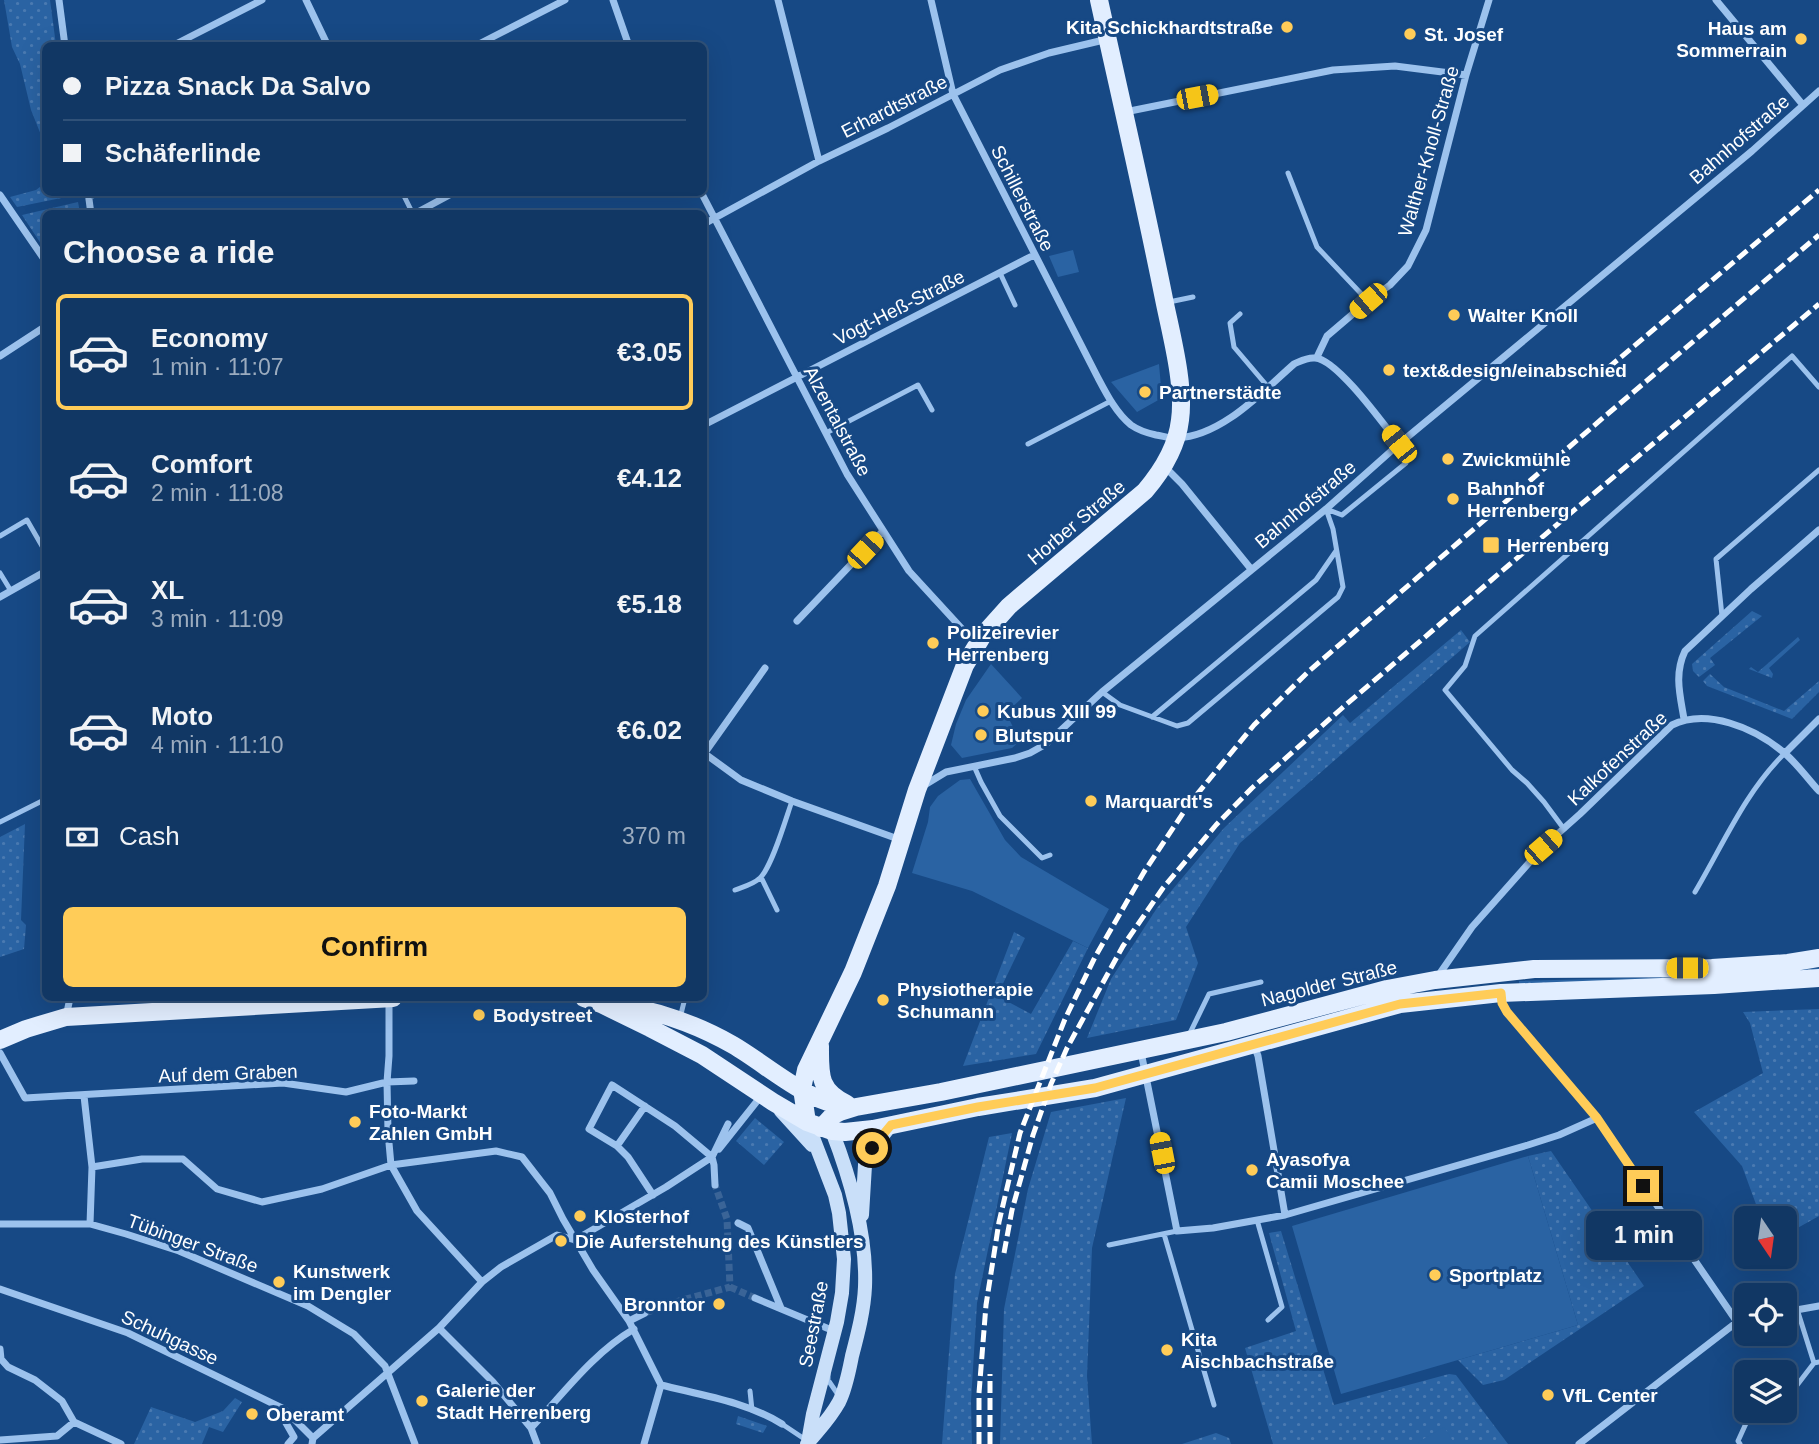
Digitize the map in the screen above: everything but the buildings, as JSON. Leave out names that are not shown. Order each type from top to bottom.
[{"type":"main road","name":"Horber Straße","points":[[820,1039],[860,954],[887,886],[917,790],[954,690],[976,645],[1009,606],[1154,480],[1168,459],[1176,439],[1181,393],[1165,303],[1099,0]]},
{"type":"main road","name":"Nagolder Straße","points":[[856,1107],[941,1092],[1226,1032],[1387,989],[1435,979],[1515,970],[1712,968],[1819,958]]},
{"type":"main road","name":"Nagolder Straße","points":[[822,1125],[856,1132],[978,1107],[1095,1088],[1400,1004],[1501,993],[1819,978]]},
{"type":"main road","points":[[0,1040],[66,1017],[304,1001]]},
{"type":"main road","points":[[591,1001],[693,1050],[767,1098],[822,1125]]},
{"type":"main road","points":[[599,1001],[680,1020],[733,1045],[811,1095],[843,1107],[856,1107]]},
{"type":"main road","points":[[820,1039],[806,1070],[811,1095],[822,1125],[843,1161],[862,1233]]},
{"type":"main road","points":[[779,1074],[802,1067],[820,1039]]},
{"type":"main road","points":[[811,1095],[820,1039]]},
{"type":"main road","points":[[820,1039],[823,1083],[833,1097],[856,1107]]},
{"type":"main road","points":[[767,1098],[791,1104],[811,1095]]},
{"type":"main road","points":[[767,1098],[817,1152]]},
{"type":"main road","points":[[817,1152],[822,1125],[840,1112],[856,1107]]},
{"type":"main road","points":[[807,1443],[827,1422],[841,1398],[857,1338],[863,1308],[865,1165],[869,1153],[891,1125]]},
{"type":"main road","name":"Seestraße","points":[[807,1443],[835,1331],[842,1293],[844,1259],[835,1195],[817,1152]]},
{"type":"street","points":[[59,0],[64,42]]},
{"type":"street","points":[[180,42],[262,0]]},
{"type":"street","points":[[306,0],[326,42]]},
{"type":"street","points":[[483,42],[565,0]]},
{"type":"street","points":[[613,0],[628,42]]},
{"type":"street","points":[[778,0],[819,161]]},
{"type":"street","name":"Schillerstraße","points":[[931,0],[953,94],[1111,401],[1130,424],[1139,430],[1176,439]]},
{"type":"street","name":"Walther-Knoll-Straße","points":[[1317,357],[1326,336],[1390,285],[1408,265],[1426,230],[1466,75],[1489,0]]},
{"type":"street","points":[[1716,0],[1802,105]]},
{"type":"street","name":"Erhardtstraße","points":[[707,222],[819,161],[1014,64],[1108,39]]},
{"type":"street","points":[[1124,112],[1333,70],[1395,66],[1466,75]]},
{"type":"street","name":"Bahnhofstraße","points":[[917,790],[946,772],[1015,758],[1046,744],[1102,692],[1326,509],[1399,444],[1752,151],[1819,91]]},
{"type":"street","points":[[0,195],[42,256]]},
{"type":"street","points":[[421,210],[448,196]]},
{"type":"street","name":"Alzentalstraße","points":[[703,196],[825,433],[882,532],[909,571],[976,645]]},
{"type":"street","name":"Vogt-Heß-Straße","points":[[707,423],[1034,255]]},
{"type":"street","points":[[0,356],[42,329]]},
{"type":"street","points":[[1176,439],[1221,424],[1294,364],[1317,357],[1337,369],[1399,444]]},
{"type":"street","points":[[1161,469],[1170,472],[1251,569]]},
{"type":"street","name":"Kalkofenstraße","points":[[1684,719],[1678,686],[1679,664],[1685,651],[1819,530]]},
{"type":"street","points":[[797,621],[882,532]]},
{"type":"street","points":[[0,597],[42,573]]},
{"type":"street","points":[[707,749],[765,668]]},
{"type":"street","name":"Kalkofenstraße","points":[[1435,979],[1472,927],[1543,847],[1664,732],[1684,719],[1713,720],[1739,726],[1760,735],[1785,753],[1819,791]]},
{"type":"street","points":[[1785,753],[1819,719]]},
{"type":"street","points":[[707,755],[741,780],[902,840]]},
{"type":"street","points":[[1501,993],[1507,1012],[1597,1118],[1734,1318]]},
{"type":"street","points":[[66,1017],[69,1001]]},
{"type":"street","points":[[391,1001],[387,1082],[391,1165],[417,1211],[482,1282]]},
{"type":"street","points":[[1254,1045],[1285,1215]]},
{"type":"street","points":[[1141,1049],[1177,1231],[1213,1228],[1285,1215],[1528,1145],[1597,1118]]},
{"type":"street","name":"Auf dem Graben","points":[[0,1053],[25,1098],[283,1083],[346,1092],[387,1082],[414,1081]]},
{"type":"street","points":[[653,1195],[628,1157],[617,1146],[589,1129],[612,1085],[675,1126],[712,1157],[715,1185]]},
{"type":"street","points":[[84,1096],[92,1167],[90,1224]]},
{"type":"street","points":[[312,1441],[439,1328],[482,1282],[500,1267],[558,1235],[575,1240],[653,1195],[712,1157],[745,1118],[767,1098]]},
{"type":"street","points":[[617,1146],[645,1106]]},
{"type":"street","points":[[712,1157],[728,1124]]},
{"type":"street","points":[[92,1167],[142,1159],[183,1159],[216,1189],[262,1202],[322,1189],[391,1165],[496,1151],[522,1157],[550,1193],[593,1270],[634,1329],[661,1385],[644,1444]]},
{"type":"street","points":[[738,1223],[748,1228],[781,1308]]},
{"type":"street","name":"Tübinger Straße","points":[[0,1224],[90,1224],[180,1251],[308,1306],[354,1334],[384,1366],[415,1444]]},
{"type":"street","name":"Schuhgasse","points":[[0,1289],[128,1333],[185,1360],[284,1409],[312,1441]]},
{"type":"street","points":[[755,1298],[835,1331]]},
{"type":"street","points":[[1797,1309],[1819,1306]]},
{"type":"street","points":[[629,1321],[645,1313]]},
{"type":"street","points":[[1579,1444],[1734,1324]]},
{"type":"street","points":[[439,1328],[493,1382],[531,1428],[537,1444]]},
{"type":"street","points":[[531,1428],[596,1358],[634,1329]]},
{"type":"street","points":[[0,1349],[1,1359],[8,1367],[35,1380],[62,1401],[75,1422],[121,1444]]},
{"type":"street","points":[[661,1385],[717,1398],[782,1424]]},
{"type":"street","points":[[284,1409],[282,1416],[294,1437],[288,1444]]},
{"type":"street","points":[[0,1440],[57,1436],[75,1422]]},
{"type":"lane","points":[[1288,173],[1318,247],[1368,301]]},
{"type":"lane","points":[[1000,273],[1015,305]]},
{"type":"lane","points":[[1165,303],[1193,297]]},
{"type":"lane","points":[[1240,314],[1230,323],[1234,347],[1268,387]]},
{"type":"lane","points":[[1564,829],[1544,802],[1512,770],[1445,690],[1465,666],[1475,636],[1792,355],[1819,387]]},
{"type":"lane","points":[[825,433],[918,386],[932,410]]},
{"type":"lane","points":[[1028,444],[1111,401]]},
{"type":"lane","points":[[1326,509],[1342,515],[1406,463],[1399,444]]},
{"type":"lane","points":[[1722,616],[1716,559],[1819,470]]},
{"type":"lane","points":[[1102,692],[1120,705],[1152,717],[1177,726],[1188,723],[1338,597],[1343,587],[1333,529],[1326,509]]},
{"type":"lane","points":[[0,536],[27,520],[42,546]]},
{"type":"lane","points":[[1152,717],[1316,580],[1337,550]]},
{"type":"lane","points":[[0,573],[12,590]]},
{"type":"lane","points":[[1695,892],[1735,818],[1772,765],[1785,753]]},
{"type":"lane","points":[[974,766],[1000,816],[1042,858],[1051,855]]},
{"type":"lane","points":[[0,822],[42,801]]},
{"type":"lane","points":[[735,890],[761,877],[769,864],[792,801]]},
{"type":"lane","points":[[761,877],[777,911]]},
{"type":"lane","points":[[1186,1040],[1209,994],[1261,982]]},
{"type":"lane","points":[[680,1020],[684,1001]]},
{"type":"lane","points":[[1257,1220],[1282,1307],[1268,1320]]},
{"type":"lane","points":[[1109,1245],[1177,1231]]},
{"type":"lane","points":[[1164,1234],[1214,1405]]},
{"type":"lane","points":[[1797,1309],[1817,1362],[1797,1386]]},
{"type":"lane","points":[[827,1360],[828,1380],[841,1398]]},
{"type":"lane","points":[[750,1391],[752,1410]]},
{"type":"lane","points":[[1740,1444],[1738,1441],[1746,1423]]},
{"type":"lane","points":[[782,1424],[807,1443]]},
{"type":"shaded area","points":[[4,0],[50,0],[56,42],[42,42],[42,138],[31,110],[20,64],[12,47]]},
{"type":"shaded area","points":[[42,185],[42,196],[71,196],[17,207],[10,197],[36,190]]},
{"type":"shaded area","points":[[78,202],[79,210],[44,210]]},
{"type":"shaded area","points":[[42,210],[42,245],[22,215]]},
{"type":"shaded area","points":[[1073,250],[1079,272],[1058,277],[1049,256]]},
{"type":"shaded area","points":[[1159,364],[1162,398],[1137,412],[1111,382]]},
{"type":"shaded area","points":[[1752,611],[1762,616],[1710,658],[1715,665],[1699,677],[1693,671],[1692,664]]},
{"type":"shaded area","points":[[1461,630],[1470,642],[1240,843],[1186,927],[1198,963],[1176,1020],[1087,1038],[1111,979],[1157,908],[1224,828],[1343,715],[1350,723]]},
{"type":"shaded area","points":[[1798,637],[1800,640],[1769,668],[1773,674],[1772,678],[1749,669],[1751,667],[1758,672]]},
{"type":"shaded area","points":[[991,664],[1022,698],[1006,713],[1020,741],[1012,748],[962,758],[951,745],[956,724],[966,700]]},
{"type":"shaded area","points":[[1710,674],[1724,687],[1784,711],[1819,681],[1819,692],[1792,719],[1707,686],[1703,681]]},
{"type":"shaded area","points":[[970,779],[1005,840],[1021,857],[1109,909],[1088,948],[972,891],[912,873],[930,807],[938,796],[960,780]]},
{"type":"shaded area","points":[[25,824],[21,920],[26,925],[24,949],[0,957],[0,837]]},
{"type":"shaded area","points":[[1014,932],[1025,938],[997,996],[1031,1014],[1073,941],[1088,948],[1036,1054],[963,1066]]},
{"type":"shaded area","points":[[1819,968],[1819,972],[1519,985],[1519,981],[1713,976]]},
{"type":"shaded area","points":[[1819,1009],[1819,1216],[1797,1228],[1797,1206],[1757,1206],[1742,1166],[1694,1112],[1763,1073],[1750,1023],[1743,1012]]},
{"type":"shaded area","points":[[1126,1098],[1092,1248],[1087,1376],[1092,1444],[1000,1444],[1004,1309],[1028,1189],[1051,1112]]},
{"type":"shaded area","points":[[755,1118],[784,1142],[764,1165],[736,1141]]},
{"type":"shaded area","points":[[1012,1133],[977,1303],[971,1401],[972,1444],[942,1444],[955,1274],[989,1137]]},
{"type":"shaded area","points":[[1551,1151],[1644,1286],[1504,1380],[1483,1385],[1458,1360],[1578,1325],[1528,1156]]},
{"type":"shaded area","name":"Sportplatz","points":[[1528,1156],[1578,1325],[1341,1394],[1292,1226]]},
{"type":"shaded area","points":[[1281,1231],[1334,1405],[1449,1374],[1456,1375],[1508,1444],[1273,1444],[1245,1348],[1296,1331],[1269,1233]]},
{"type":"shaded area","points":[[235,1398],[242,1402],[223,1432],[209,1427],[202,1444],[134,1444],[151,1407],[195,1422],[223,1411]]},
{"type":"shaded area","points":[[738,1416],[767,1426],[763,1433],[736,1424]]},
{"type":"shaded area","points":[[1444,1427],[1455,1444],[1419,1444],[1418,1442]]},
{"type":"shaded area","points":[[1216,1433],[1229,1438],[1231,1444],[1182,1444]]},
{"type":"tunnel","points":[[645,1313],[730,1287],[727,1219],[715,1185]]},
{"type":"tunnel","points":[[730,1287],[755,1298]]},
{"type":"railway","points":[[1608,368],[1819,190]]},
{"type":"railway","points":[[979,1444],[979,1393],[986,1305],[999,1222],[1020,1133],[1065,1019],[1095,957],[1144,872],[1189,804],[1254,725],[1309,671],[1819,235]]},
{"type":"railway","points":[[1004,1253],[1012,1210],[1033,1135],[1067,1048],[1123,946],[1163,888],[1216,825],[1252,788],[1341,709],[1819,304]]},
{"type":"railway","points":[[990,1374],[990,1444]]},
{"type":"place","name":"Kita Schickhardtstraße","points":[[1287,27]]},
{"type":"place","name":"St. Josef","points":[[1410,34]]},
{"type":"place","name":"Haus am Sommerrain","points":[[1801,39]]},
{"type":"place","name":"Walter Knoll","points":[[1454,315]]},
{"type":"place","name":"text&design/einabschied","points":[[1389,370]]},
{"type":"place","name":"Partnerstädte","points":[[1145,392]]},
{"type":"place","name":"Zwickmühle","points":[[1448,459]]},
{"type":"place","name":"Bahnhof Herrenberg","points":[[1453,499]]},
{"type":"place","name":"Herrenberg","points":[[1491,545]]},
{"type":"place","name":"Polizeirevier Herrenberg","points":[[933,643]]},
{"type":"place","name":"Kubus XIII 99","points":[[983,711]]},
{"type":"place","name":"Blutspur","points":[[981,735]]},
{"type":"place","name":"Marquardt's","points":[[1091,801]]},
{"type":"place","name":"Physiotherapie Schumann","points":[[883,1000]]},
{"type":"place","name":"Bodystreet","points":[[479,1015]]},
{"type":"place","name":"Foto-Markt Zahlen GmbH","points":[[355,1122]]},
{"type":"place","name":"Ayasofya Camii Moschee","points":[[1252,1170]]},
{"type":"place","name":"Klosterhof","points":[[580,1216]]},
{"type":"place","name":"Die Auferstehung des Künstlers","points":[[561,1241]]},
{"type":"place","name":"Sportplatz","points":[[1435,1275]]},
{"type":"place","name":"Kunstwerk im Dengler","points":[[279,1282]]},
{"type":"place","name":"Bronntor","points":[[719,1304]]},
{"type":"place","name":"Kita Aischbachstraße","points":[[1167,1350]]},
{"type":"place","name":"VfL Center","points":[[1548,1395]]},
{"type":"place","name":"Galerie der Stadt Herrenberg","points":[[422,1401]]},
{"type":"place","name":"Oberamt","points":[[252,1414]]},
{"type":"route","points":[[872,1148],[891,1125],[978,1107],[1095,1088],[1400,1004],[1501,993],[1507,1012],[1597,1118],[1643,1186]]}]
